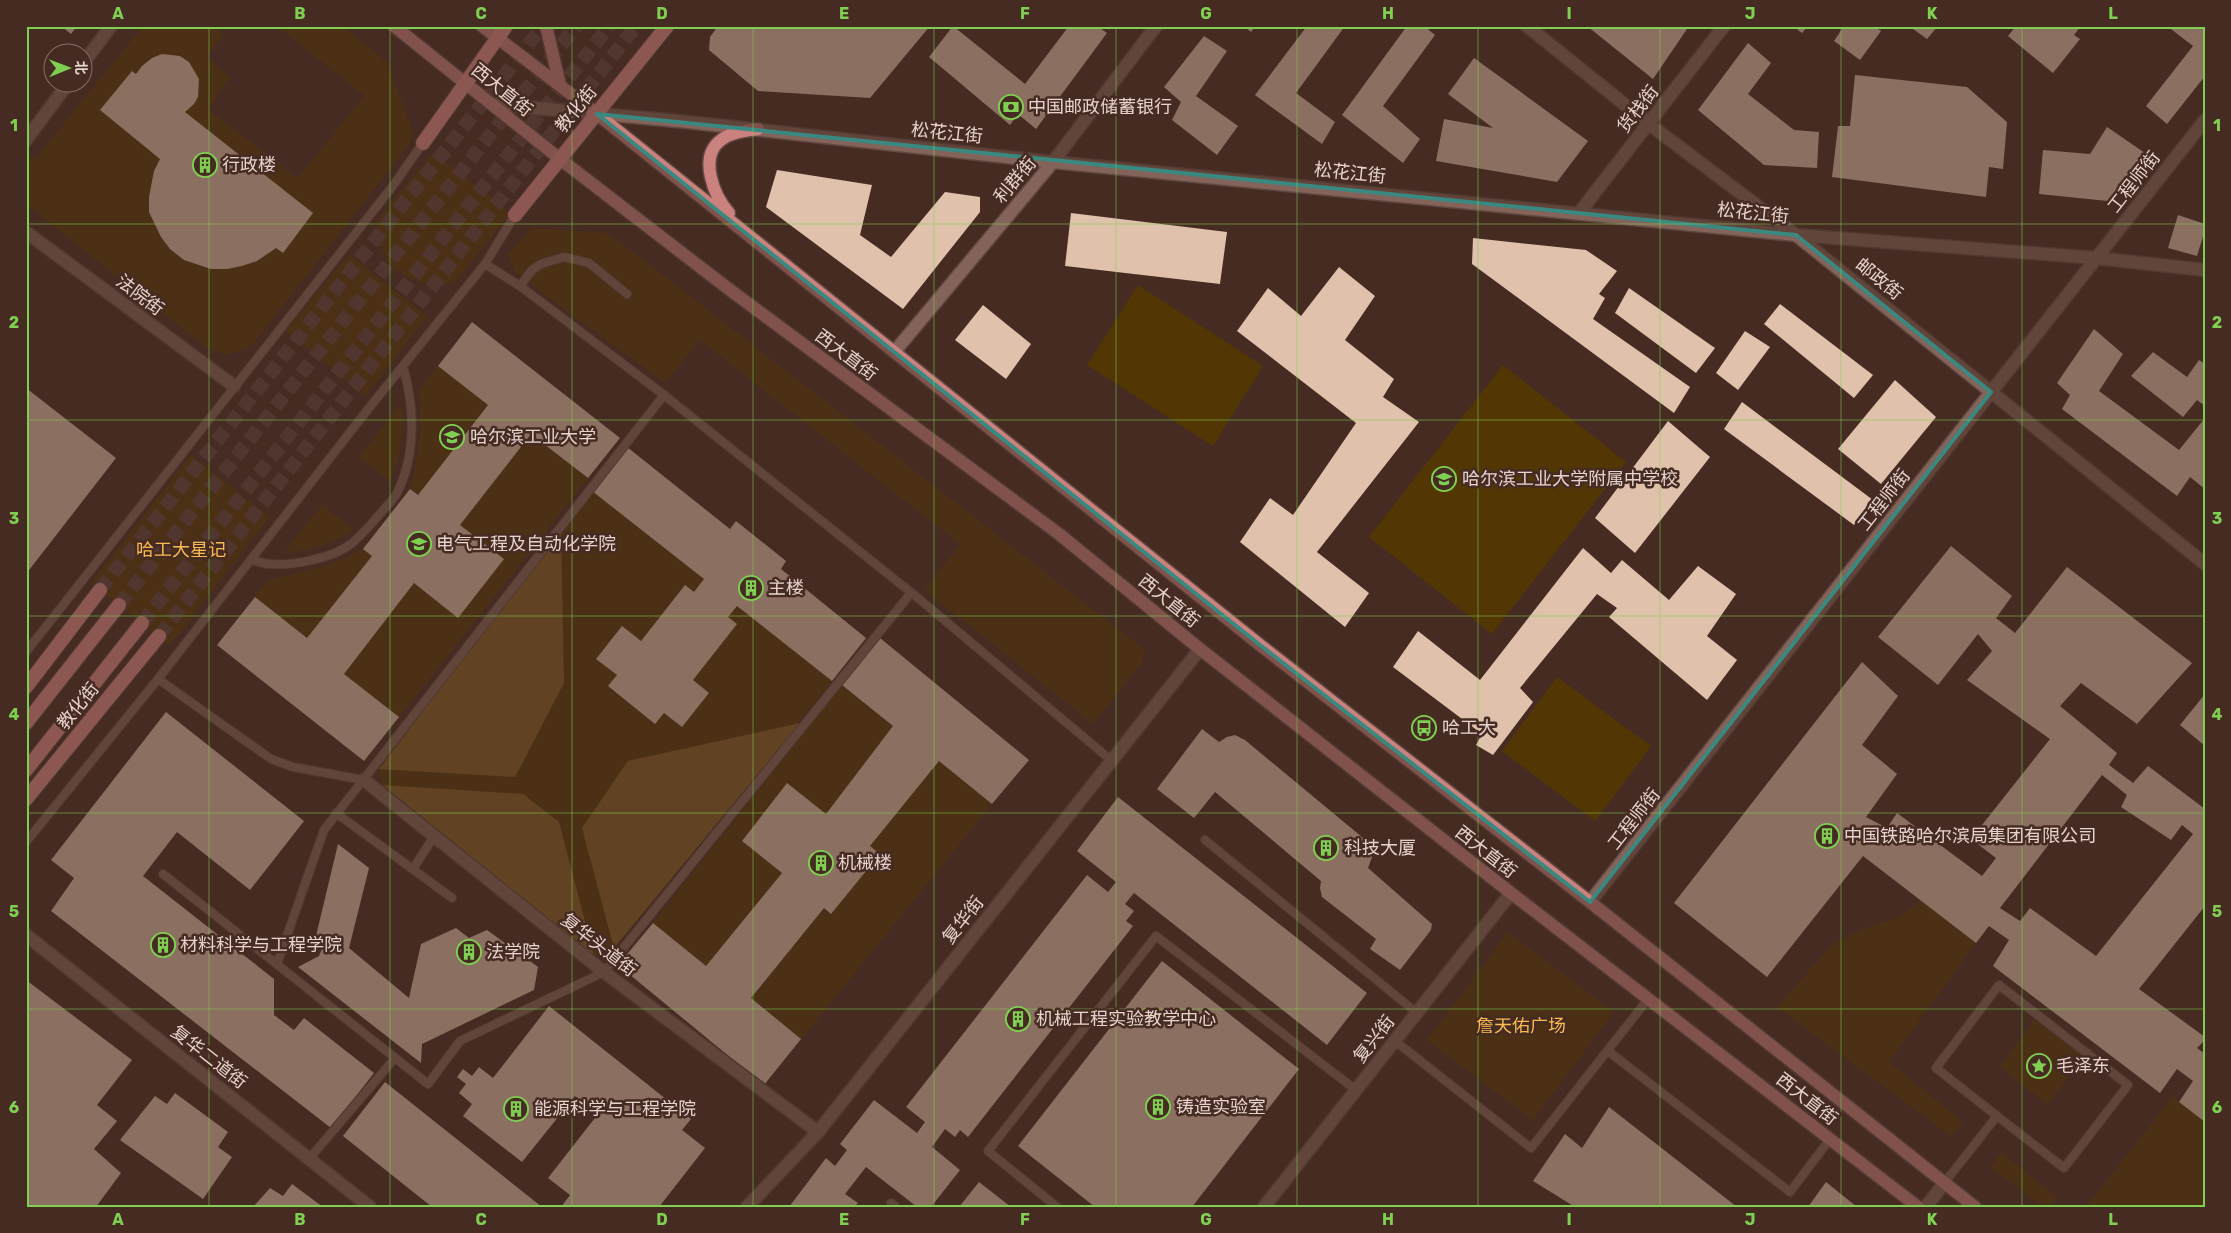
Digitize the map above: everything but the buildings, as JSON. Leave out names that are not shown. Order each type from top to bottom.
[{"type":"highway","name":"教化街","points":[[515,215],[667,26]]},
{"type":"highway","points":[[423,143],[501,32]]},
{"type":"highway","points":[[26,687],[100,590]]},
{"type":"highway","name":"教化街","points":[[26,724],[119,605]]},
{"type":"highway","name":"教化街","points":[[26,770],[142,623]]},
{"type":"highway","name":"教化街","points":[[26,799],[159,636]]},
{"type":"main road","name":"西大直街","points":[[394,26],[560,159],[730,290],[1059,534],[1200,649],[1511,894],[1918,1207]]},
{"type":"main road","name":"西大直街","points":[[482,26],[501,32],[560,85],[895,351],[1260,645],[1590,902],[1975,1207]]},
{"type":"main road","points":[[546,26],[560,85]]},
{"type":"main road","points":[[756,242],[722,206],[712,186],[710,170],[714,146],[722,139],[737,133],[758,129]]},
{"type":"street","points":[[92,52],[111,26]]},
{"type":"street","name":"利群街","points":[[895,351],[1053,162],[1156,26]]},
{"type":"street","name":"邮政街","points":[[1527,26],[1649,124],[1796,235],[2205,564]]},
{"type":"street","name":"货栈街","points":[[1579,213],[1724,26]]},
{"type":"street","points":[[26,140],[62,92]]},
{"type":"street","name":"松花江街","points":[[492,104],[758,129],[1053,162],[1796,235],[2096,258],[2205,270]]},
{"type":"street","name":"工程师街","points":[[1590,902],[2205,120]]},
{"type":"street","name":"法院街","points":[[26,232],[234,386]]},
{"type":"street","name":"复华街","points":[[747,1207],[818,1132],[1200,649]]},
{"type":"street","name":"复华头道街","points":[[364,780],[604,972],[818,1132]]},
{"type":"street","name":"复兴街","points":[[1264,1207],[1511,894]]},
{"type":"street","name":"复华二道街","points":[[26,935],[370,1207]]},
{"type":"street","points":[[1926,1207],[1944,1182]]},
{"type":"lane","points":[[26,652],[392,187],[423,143]]},
{"type":"lane","points":[[26,842],[158,679],[485,264],[515,215]]},
{"type":"lane","points":[[520,286],[536,267],[564,257],[589,263],[627,294]]},
{"type":"lane","points":[[485,264],[520,286],[664,395],[911,592],[1112,761]]},
{"type":"lane","points":[[252,560],[269,564],[296,563],[322,556],[349,545],[366,530],[396,494],[408,462],[412,436],[408,385],[403,367]]},
{"type":"lane","points":[[277,964],[324,830],[664,395]]},
{"type":"lane","points":[[163,874],[428,1084],[460,1041],[604,972],[911,592]]},
{"type":"lane","points":[[158,679],[271,759],[293,767],[364,780]]},
{"type":"lane","points":[[336,813],[452,898]]},
{"type":"lane","points":[[413,869],[434,836]]},
{"type":"lane","points":[[1205,840],[1417,1013]]},
{"type":"lane","points":[[1057,1207],[988,1151],[1156,936],[1356,1090]]},
{"type":"lane","points":[[1999,985],[2128,1085],[2064,1168],[1997,1116],[1936,1068],[1999,985]]},
{"type":"lane","points":[[1395,1041],[1531,1148],[1648,999]]},
{"type":"lane","points":[[1608,1051],[1790,1192],[1830,1139]]},
{"type":"lane","points":[[309,1159],[395,1058]]},
{"type":"lane","points":[[1944,1182],[1997,1116]]},
{"type":"highlighted area","points":[[597,114],[1796,235],[1991,392],[1590,902],[1260,645]]},
{"type":"green space","points":[[143,26],[214,26],[224,34],[206,58],[230,77],[208,110],[298,178],[365,96],[277,26],[342,26],[387,62],[413,133],[408,146],[252,345],[228,354],[204,346],[26,204],[26,158],[38,156],[90,92],[92,92],[92,89]]},
{"type":"green space","points":[[436,155],[506,209],[508,216],[454,284],[442,285],[420,282],[409,278],[391,265],[380,244],[376,221],[430,156]]},
{"type":"green space","points":[[532,228],[607,233],[1145,650],[1142,662],[1093,724],[925,590],[960,544],[700,340],[665,383],[515,272],[508,255]]},
{"type":"green space","points":[[349,254],[427,317],[366,395],[285,331]]},
{"type":"green space","points":[[1138,285],[1263,366],[1213,446],[1087,365]]},
{"type":"green space","points":[[1503,365],[1626,462],[1492,634],[1369,537]]},
{"type":"green space","points":[[438,366],[488,405],[418,495],[410,489],[419,440],[419,390]]},
{"type":"green space","points":[[402,403],[400,453],[389,481],[359,457]]},
{"type":"green space","points":[[531,434],[588,478],[399,717],[344,674],[414,583],[458,617],[504,559],[460,525]]},
{"type":"green space","name":"哈工大星记","points":[[191,455],[270,517],[170,645],[91,583]]},
{"type":"green space","points":[[592,491],[704,579],[694,592],[685,585],[641,641],[622,626],[596,659],[617,675],[608,687],[655,724],[664,713],[682,727],[709,693],[693,680],[737,624],[728,617],[737,606],[832,681],[614,948],[594,956],[383,785],[379,777],[379,769]]},
{"type":"green space","points":[[322,505],[353,529],[329,543],[311,549],[283,554]]},
{"type":"green space","points":[[363,549],[372,556],[307,638],[255,597],[269,579],[318,568]]},
{"type":"green space","points":[[1557,677],[1651,746],[1595,821],[1502,751]]},
{"type":"green space","points":[[842,685],[893,726],[826,814],[787,783],[742,841],[782,873],[706,966],[653,923]]},
{"type":"green space","points":[[939,761],[992,804],[801,1039],[751,998],[824,908],[831,914],[880,854],[870,846]]},
{"type":"green space","points":[[1921,900],[1976,943],[1889,1062],[1963,1122],[1951,1136],[1777,1007],[1832,945],[1865,928],[1899,917]]},
{"type":"green space","name":"詹天佑广场","points":[[1508,932],[1614,1012],[1533,1120],[1427,1040]]},
{"type":"green space","points":[[2038,1015],[2086,1053],[2048,1105],[2000,1067]]},
{"type":"green space","points":[[2174,1095],[2179,1102],[2205,1122],[2205,1207],[2086,1207]]},
{"type":"green space","points":[[2001,1152],[2057,1197],[2049,1207],[2044,1207],[1991,1168]]},
{"type":"shaded area","points":[[561,529],[564,683],[515,777],[379,769]]},
{"type":"shaded area","points":[[800,723],[614,948],[582,828],[628,761]]},
{"type":"shaded area","points":[[383,785],[523,794],[559,822],[594,956]]},
{"type":"tunnel","points":[[100,590],[543,26]]},
{"type":"tunnel","points":[[119,605],[576,26]]},
{"type":"tunnel","points":[[142,623],[609,26]]},
{"type":"tunnel","points":[[159,636],[636,26]]},
{"type":"place","name":"中国邮政储蓄银行","points":[[1011,107]]},
{"type":"place","name":"行政楼","points":[[205,165]]},
{"type":"place","name":"哈尔滨工业大学","points":[[452,437]]},
{"type":"place","name":"哈尔滨工业大学附属中学校","points":[[1444,479]]},
{"type":"place","name":"电气工程及自动化学院","points":[[419,544]]},
{"type":"place","name":"主楼","points":[[751,588]]},
{"type":"place","name":"哈工大","points":[[1424,728]]},
{"type":"place","name":"中国铁路哈尔滨局集团有限公司","points":[[1827,836]]},
{"type":"place","name":"科技大厦","points":[[1326,848]]},
{"type":"place","name":"机械楼","points":[[821,863]]},
{"type":"place","name":"材料科学与工程学院","points":[[163,945]]},
{"type":"place","name":"法学院","points":[[469,952]]},
{"type":"place","name":"机械工程实验教学中心","points":[[1018,1019]]},
{"type":"place","name":"毛泽东","points":[[2039,1066]]},
{"type":"place","name":"铸造实验室","points":[[1158,1107]]},
{"type":"place","name":"能源科学与工程学院","points":[[516,1109]]}]
